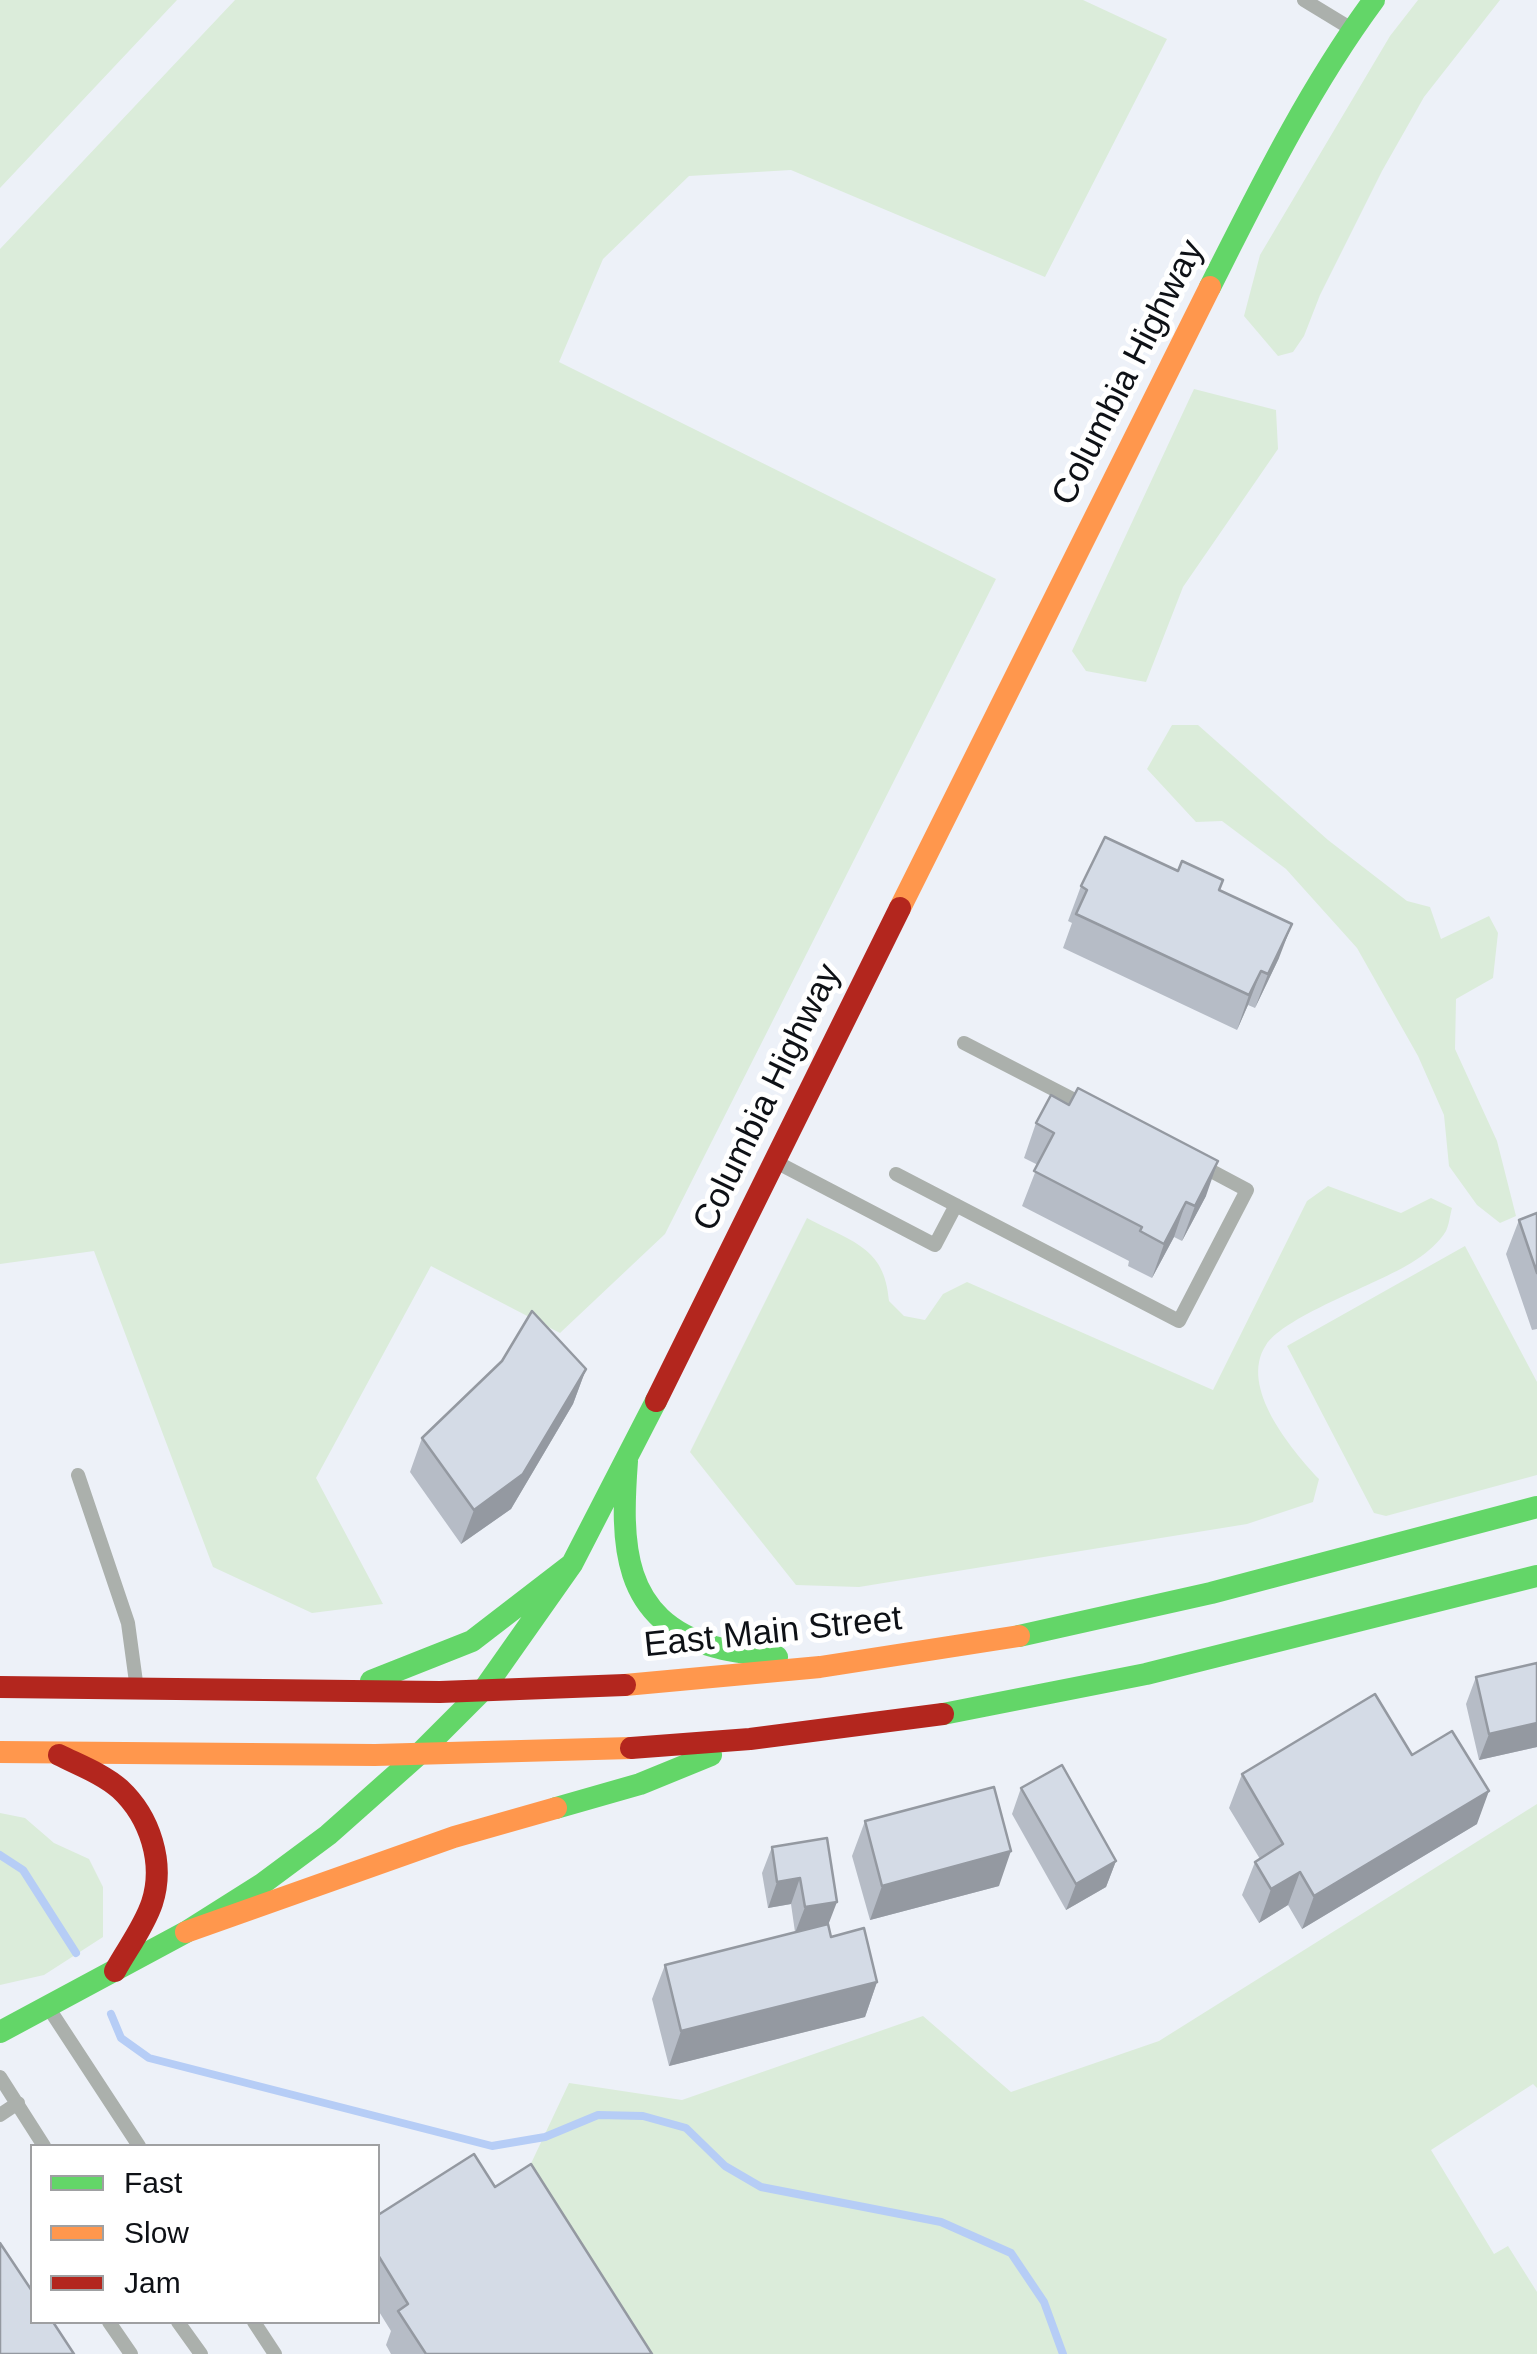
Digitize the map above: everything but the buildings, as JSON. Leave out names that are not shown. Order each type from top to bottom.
[{"type":"main road","name":"Columbia Highway","points":[[0,2032],[186,1932],[262,1884],[328,1835],[417,1756],[484,1689],[572,1564],[628,1461],[1228,254],[1285,144],[1374,0]]},
{"type":"main road","points":[[628,1461],[623,1513],[625,1552],[638,1586],[653,1610],[679,1633],[712,1646],[827,1666]]},
{"type":"main road","name":"East Main Street","points":[[0,1687],[574,1688],[703,1680],[827,1666],[1184,1616],[1537,1507]]},
{"type":"main road","points":[[347,1690],[467,1644],[572,1564]]},
{"type":"main road","points":[[0,1752],[417,1756],[578,1752],[752,1739],[970,1710],[1191,1664],[1537,1576]]},
{"type":"main road","points":[[1184,1616],[1191,1664]]},
{"type":"main road","points":[[186,1932],[454,1837],[640,1784],[752,1739]]},
{"type":"main road","points":[[54,1752],[119,1789],[151,1836],[156,1870],[152,1903],[115,1971]]},
{"type":"lane","points":[[1304,0],[1352,30]]},
{"type":"lane","points":[[964,1043],[1110,1118]]},
{"type":"lane","points":[[896,1174],[1178,1320],[1247,1190],[1179,1154]]},
{"type":"lane","points":[[775,1162],[934,1245],[956,1205]]},
{"type":"lane","points":[[78,1475],[128,1623],[137,1688]]},
{"type":"lane","points":[[48,2007],[138,2144]]},
{"type":"lane","points":[[0,2076],[43,2144]]},
{"type":"lane","points":[[0,2115],[18,2103]]},
{"type":"lane","points":[[110,2324],[131,2354]]},
{"type":"lane","points":[[179,2324],[201,2354]]},
{"type":"lane","points":[[255,2324],[275,2354]]},
{"type":"green space","points":[[0,0],[177,0],[0,188]]},
{"type":"green space","points":[[235,0],[1083,0],[1167,39],[1045,277],[791,170],[689,176],[603,259],[559,362],[996,579],[665,1234],[560,1333],[431,1266],[316,1478],[383,1604],[312,1613],[213,1567],[94,1251],[0,1264],[0,249]]},
{"type":"green space","points":[[1418,0],[1500,0],[1424,97],[1382,171],[1320,295],[1304,336],[1293,352],[1278,356],[1244,316],[1260,255],[1390,36]]},
{"type":"green space","points":[[1194,389],[1276,410],[1278,449],[1183,587],[1146,682],[1086,671],[1072,651]]},
{"type":"green space","points":[[1172,725],[1198,725],[1328,840],[1407,901],[1430,907],[1441,939],[1489,916],[1498,933],[1493,978],[1456,999],[1455,1049],[1497,1141],[1516,1216],[1500,1223],[1477,1205],[1449,1166],[1444,1115],[1418,1056],[1357,948],[1286,869],[1222,821],[1196,822],[1147,769]]},
{"type":"green space","points":[[1328,1186],[1401,1213],[1431,1198],[1452,1208],[1446,1231],[1425,1254],[1301,1317],[1266,1345],[1259,1362],[1263,1398],[1283,1435],[1319,1479],[1313,1502],[1247,1524],[859,1587],[796,1585],[690,1452],[807,1218],[851,1240],[873,1257],[881,1268],[889,1301],[904,1316],[925,1320],[943,1294],[967,1282],[1213,1390],[1307,1201]]},
{"type":"green space","points":[[1465,1246],[1537,1382],[1537,1475],[1386,1516],[1374,1513],[1287,1346]]},
{"type":"green space","points":[[1537,1804],[1537,2088],[1533,2084],[1431,2150],[1494,2254],[1508,2246],[1537,2292],[1537,2354],[637,2354],[527,2172],[569,2083],[682,2100],[923,2016],[1011,2092],[1159,2041]]},
{"type":"green space","points":[[0,1813],[25,1818],[54,1843],[89,1859],[103,1887],[103,1937],[44,1975],[0,1985]]},
{"type":"waterway","points":[[0,1855],[23,1870],[76,1953]]},
{"type":"waterway","points":[[111,2014],[121,2038],[149,2058],[492,2146],[545,2137],[598,2115],[643,2116],[686,2128],[725,2166],[761,2187],[941,2222],[1011,2253],[1044,2302],[1063,2354]]},
{"type":"traffic: fast","points":[[1210,287],[1306,104],[1374,0]]},
{"type":"traffic: fast","points":[[0,2032],[186,1932],[262,1884],[328,1835],[417,1756],[484,1689],[572,1564],[656,1401]]},
{"type":"traffic: fast","points":[[627,1461],[627,1548],[644,1598],[660,1618],[684,1635],[723,1649],[777,1657]]},
{"type":"traffic: fast","points":[[1019,1636],[1211,1593],[1537,1507]]},
{"type":"traffic: fast","points":[[371,1681],[472,1641],[572,1564]]},
{"type":"traffic: fast","points":[[943,1714],[1146,1674],[1537,1576]]},
{"type":"traffic: fast","points":[[556,1808],[640,1784],[711,1755]]},
{"type":"traffic: slow","points":[[900,908],[1210,287]]},
{"type":"traffic: slow","points":[[625,1685],[820,1667],[1019,1636]]},
{"type":"traffic: slow","points":[[0,1752],[375,1755],[631,1748]]},
{"type":"traffic: slow","points":[[186,1932],[454,1837],[556,1808]]},
{"type":"traffic: jam","points":[[656,1401],[900,908]]},
{"type":"traffic: jam","points":[[0,1687],[440,1692],[625,1685]]},
{"type":"traffic: jam","points":[[631,1748],[750,1739],[943,1714]]},
{"type":"traffic: jam","points":[[59,1755],[120,1789],[139,1813],[152,1842],[157,1872],[152,1903],[115,1971]]}]
